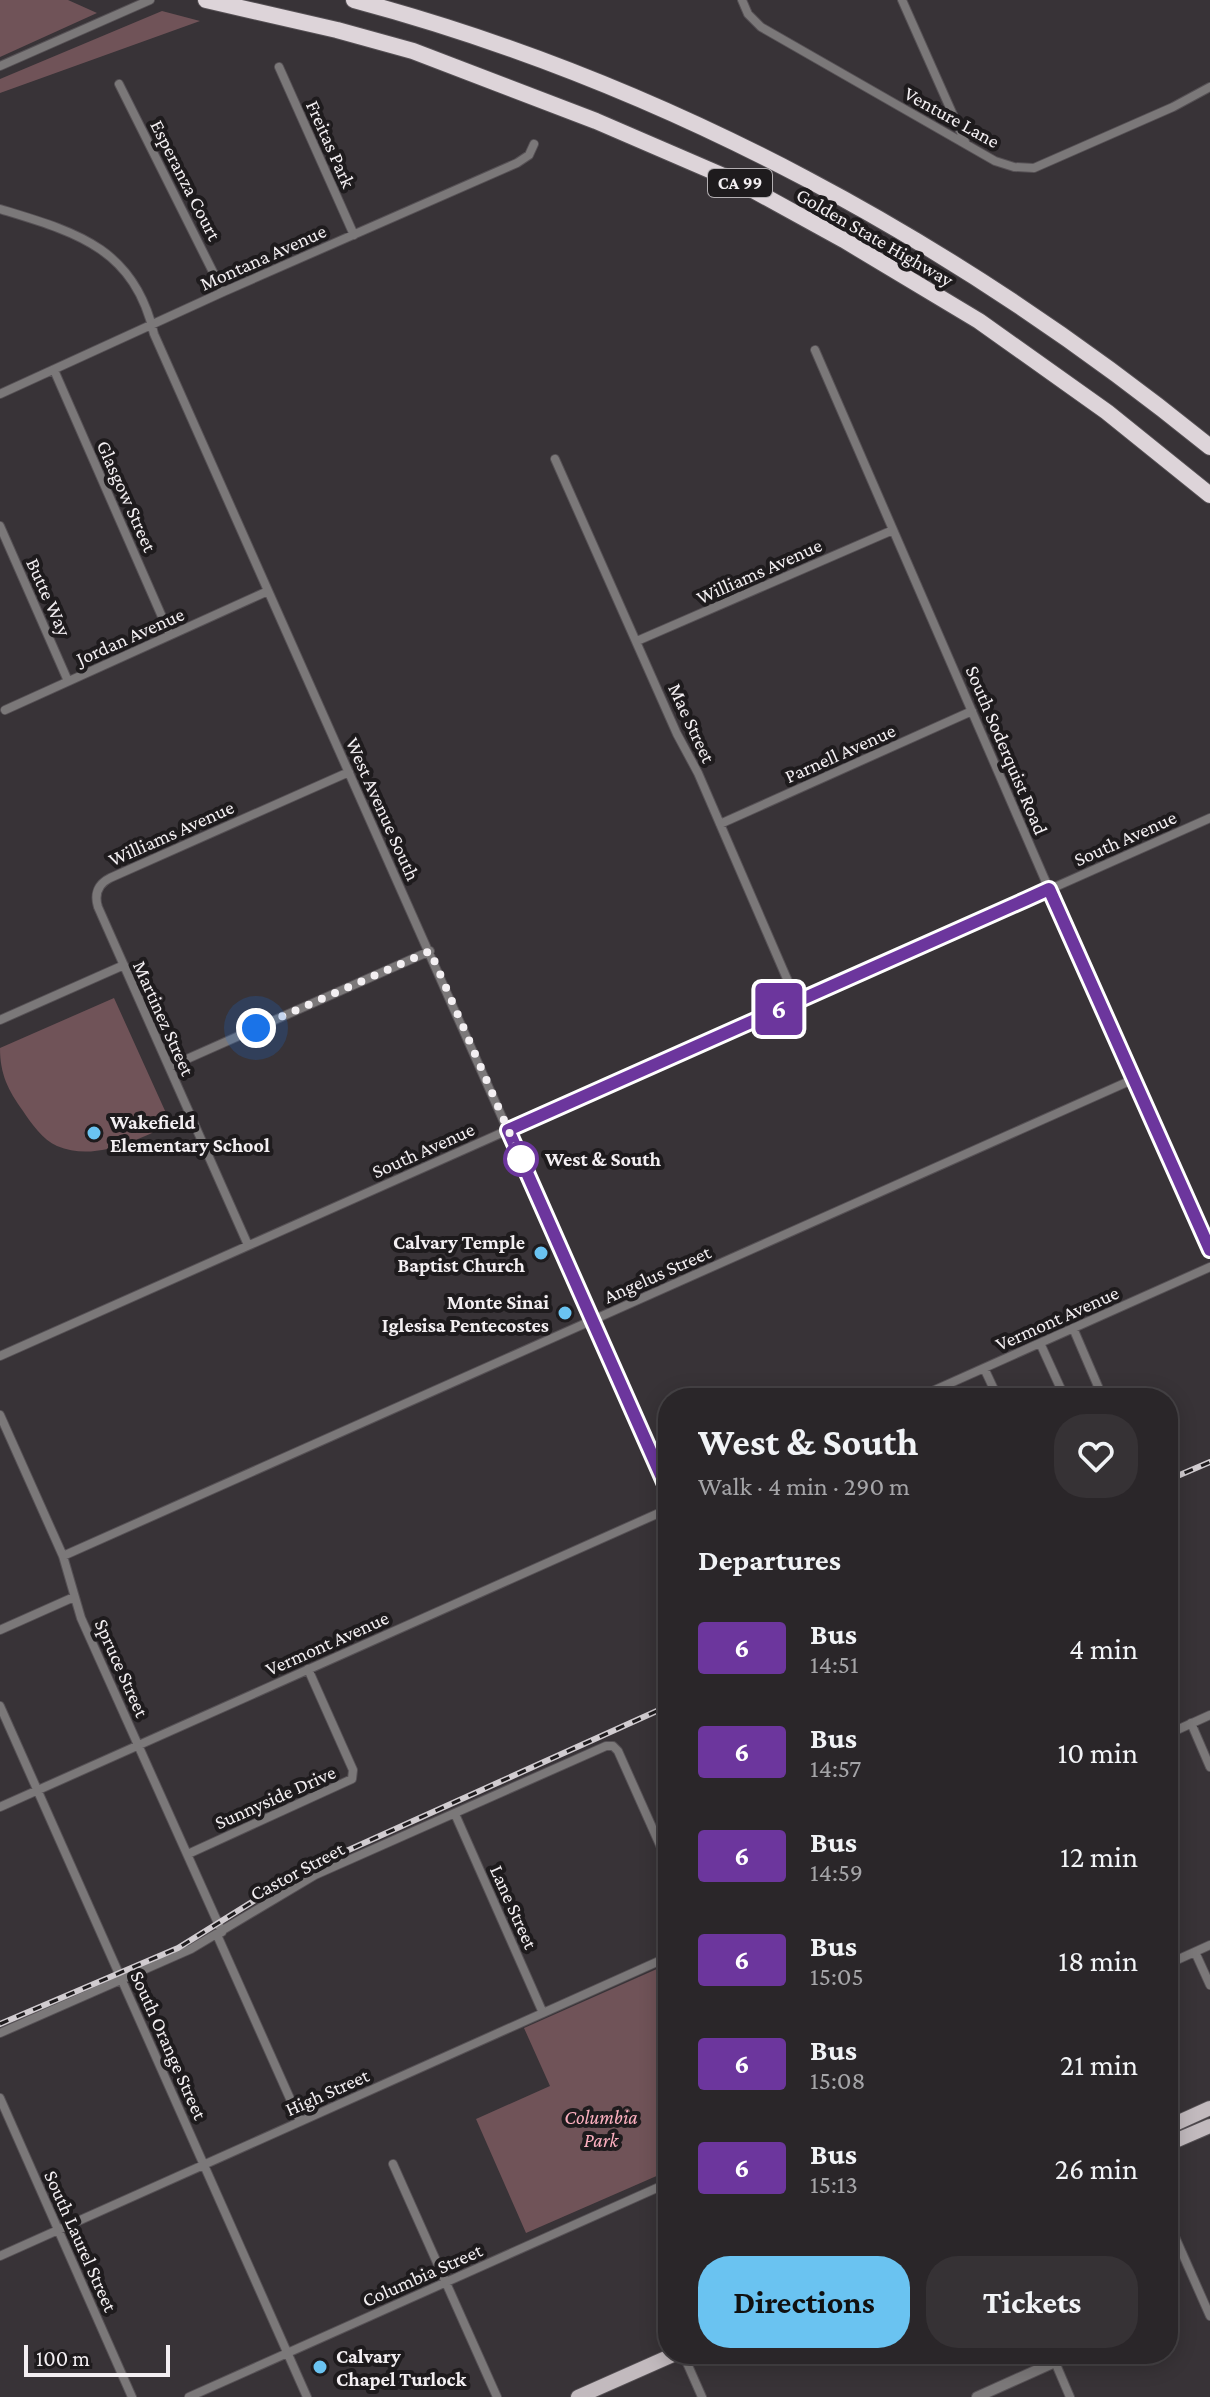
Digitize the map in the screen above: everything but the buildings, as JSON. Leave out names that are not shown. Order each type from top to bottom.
[{"type":"highway","name":"Golden State Highway","points":[[206,0],[413,51],[596,121],[742,184],[844,240],[979,321],[1107,412],[1210,495]]},
{"type":"highway","name":"Golden State Highway","points":[[354,0],[491,42],[566,70],[678,116],[799,174],[893,226],[1029,311],[1160,406],[1210,447]]},
{"type":"main road","points":[[1178,2122],[1210,2108]]},
{"type":"main road","points":[[1178,2140],[1210,2126]]},
{"type":"main road","points":[[578,2397],[658,2362]]},
{"type":"street","points":[[0,66],[150,0]]},
{"type":"street","name":"Venture Lane","points":[[742,0],[748,14],[761,27],[966,145],[995,161],[1014,167],[1034,168],[1173,107],[1210,87]]},
{"type":"street","points":[[902,0],[966,145]]},
{"type":"street","name":"Freitas Park","points":[[279,67],[354,235]]},
{"type":"street","name":"Esperanza Court","points":[[119,84],[223,292]]},
{"type":"street","name":"Montana Avenue","points":[[0,394],[517,163],[529,155],[534,144]]},
{"type":"street","name":"West Avenue South","points":[[0,209],[68,230],[104,251],[135,287],[658,1468]]},
{"type":"street","name":"South Soderquist Road","points":[[815,350],[1210,1250]]},
{"type":"street","name":"Glasgow Street","points":[[54,370],[170,635]]},
{"type":"street","name":"Mae Street","points":[[555,459],[797,1002]]},
{"type":"street","name":"Butte Way","points":[[0,526],[68,681]]},
{"type":"street","name":"Williams Avenue","points":[[637,641],[893,530]]},
{"type":"street","name":"Jordan Avenue","points":[[5,710],[268,591]]},
{"type":"street","name":"Parnell Avenue","points":[[720,824],[972,711]]},
{"type":"street","name":"Williams Avenue","points":[[97,890],[110,878],[349,772]]},
{"type":"street","name":"South Avenue","points":[[0,1356],[1210,818]]},
{"type":"street","name":"Martinez Street","points":[[97,890],[98,907],[248,1245]]},
{"type":"street","points":[[169,1067],[430,951]]},
{"type":"street","points":[[0,1020],[124,965]]},
{"type":"street","name":"Angelus Street","points":[[63,1556],[1134,1079]]},
{"type":"street","name":"Vermont Avenue","points":[[939,1388],[1210,1267]]},
{"type":"street","points":[[1073,1328],[1099,1388]]},
{"type":"street","points":[[1040,1343],[1060,1388]]},
{"type":"street","points":[[984,1368],[993,1388]]},
{"type":"street","name":"Spruce Street","points":[[0,1415],[63,1556],[74,1597],[188,1854],[300,2121]]},
{"type":"street","name":"Vermont Avenue","points":[[0,1807],[658,1513]]},
{"type":"street","points":[[0,1630],[74,1597]]},
{"type":"street","name":"Sunnyside Drive","points":[[188,1854],[352,1779],[353,1770],[308,1669]]},
{"type":"street","name":"South Orange Street","points":[[0,1706],[307,2397]]},
{"type":"street","points":[[1178,1729],[1210,1715]]},
{"type":"street","points":[[1191,1723],[1210,1767]]},
{"type":"street","name":"Castor Street","points":[[0,2033],[219,1933],[302,1882],[606,1746],[613,1746],[618,1751],[658,1841]]},
{"type":"street","name":"Lane Street","points":[[455,1814],[543,2013]]},
{"type":"street","points":[[1178,1960],[1210,1945]]},
{"type":"street","points":[[1195,1952],[1210,1985]]},
{"type":"street","name":"High Street","points":[[0,2256],[658,1961]]},
{"type":"street","name":"South Laurel Street","points":[[0,2098],[132,2397]]},
{"type":"street","points":[[393,2164],[497,2397]]},
{"type":"street","name":"Columbia Street","points":[[189,2397],[658,2187]]},
{"type":"street","points":[[1178,2244],[1210,2316]]},
{"type":"street","points":[[687,2364],[702,2397]]},
{"type":"street","points":[[977,2397],[1041,2364]]},
{"type":"street","points":[[1056,2364],[1070,2397]]},
{"type":"green space","points":[[0,0],[68,0],[97,13],[0,57]]},
{"type":"green space","points":[[162,11],[200,21],[0,93],[0,79]]},
{"type":"green space","points":[[114,998],[171,1124],[130,1142],[101,1150],[86,1152],[57,1146],[38,1131],[13,1096],[3,1074],[0,1048]]},
{"type":"green space","name":"Columbia Park","points":[[658,1968],[658,2175],[526,2233],[476,2119],[550,2086],[524,2028]]},
{"type":"railway","points":[[1178,1476],[1210,1462]]},
{"type":"railway","points":[[0,2024],[178,1948],[302,1871],[658,1711]]},
{"type":"bus line","name":"6","points":[[658,1468],[508,1130],[1049,889],[1210,1250]]},
{"type":"place","name":"Wakefield Elementary School","points":[[94,1133]]},
{"type":"place","name":"West & South","points":[[521,1159]]},
{"type":"place","name":"Calvary Temple Baptist Church","points":[[541,1253]]},
{"type":"place","name":"Monte Sinai Iglesisa Pentecostes","points":[[565,1313]]},
{"type":"place","name":"Calvary Chapel Turlock","points":[[320,2367]]},
{"type":"route","points":[[256,1028],[430,951],[521,1159]]}]
